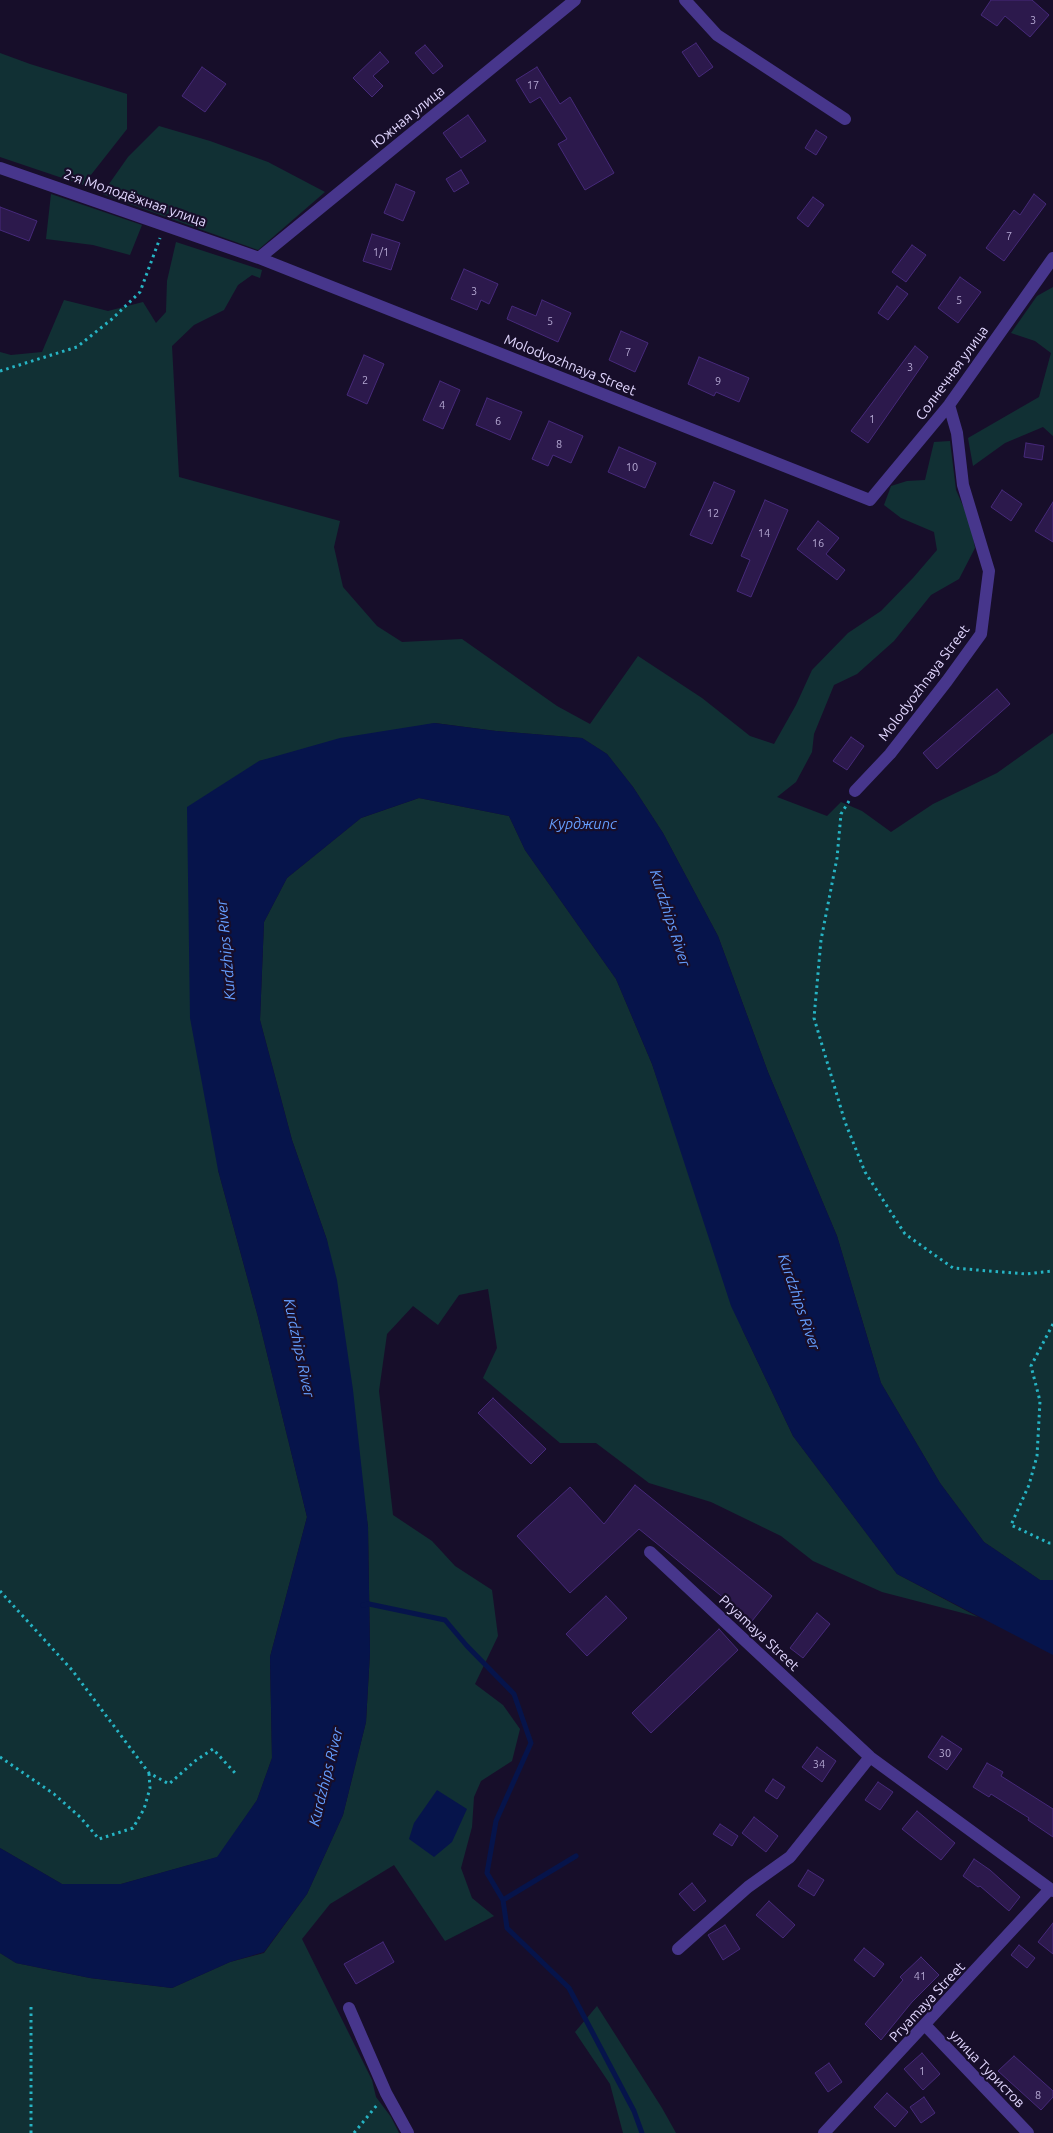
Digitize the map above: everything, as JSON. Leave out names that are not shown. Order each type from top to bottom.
[{"type":"street","name":"Южная улица","points":[[259,258],[575,0]]},
{"type":"street","points":[[684,0],[718,35],[845,119]]},
{"type":"street","name":"2-я Молодёжная улица","points":[[0,168],[259,258]]},
{"type":"street","name":"Molodyozhnaya Street","points":[[259,258],[870,500]]},
{"type":"street","name":"Солнечная улица","points":[[870,500],[950,405],[1053,258]]},
{"type":"street","name":"Molodyozhnaya Street","points":[[856,791],[890,754],[981,634],[989,571],[963,485],[958,433],[950,405]]},
{"type":"street","name":"Pryamaya Street","points":[[650,1552],[870,1756],[1052,1890],[824,2133]]},
{"type":"street","points":[[678,1949],[748,1887],[790,1858],[870,1756]]},
{"type":"street","points":[[349,2008],[386,2093],[408,2133]]},
{"type":"street","name":"улица Туристов","points":[[925,2026],[1028,2133]]},
{"type":"path","points":[[0,371],[77,347],[112,319],[140,292],[165,224]]},
{"type":"path","points":[[856,791],[841,814],[837,858],[821,940],[814,1018],[845,1122],[865,1172],[905,1234],[953,1268],[1026,1274],[1053,1271]]},
{"type":"path","points":[[1053,1324],[1031,1366],[1040,1402],[1038,1456],[1029,1484],[1011,1525],[1049,1543],[1053,1543]]},
{"type":"path","points":[[0,1591],[72,1670],[150,1773],[169,1784],[195,1761],[213,1749],[235,1773]]},
{"type":"path","points":[[0,1757],[54,1794],[99,1839],[133,1828],[144,1809],[150,1788],[150,1773]]},
{"type":"path","points":[[31,2007],[31,2133]]},
{"type":"path","points":[[354,2133],[386,2093]]},
{"type":"green space","points":[[0,53],[127,94],[127,129],[83,185],[0,157]]},
{"type":"green space","points":[[159,126],[210,141],[268,162],[325,192],[258,250],[102,194],[128,157]]},
{"type":"green space","points":[[51,194],[142,225],[130,255],[93,245],[46,239]]},
{"type":"green space","points":[[176,242],[262,270],[260,278],[252,275],[238,285],[224,310],[194,325],[172,346],[179,477],[340,521],[334,547],[343,587],[377,626],[402,642],[462,639],[557,706],[590,724],[638,656],[702,698],[750,736],[774,744],[796,705],[812,670],[848,633],[881,611],[937,550],[934,532],[901,518],[884,505],[891,486],[907,481],[925,480],[934,442],[950,441],[956,490],[970,522],[975,548],[959,579],[931,595],[894,641],[857,674],[834,685],[814,734],[812,752],[796,782],[777,797],[827,816],[841,802],[862,811],[891,832],[933,804],[997,773],[1053,733],[1053,1580],[1040,1580],[984,1542],[940,1483],[881,1383],[837,1236],[768,1072],[718,936],[663,833],[633,787],[607,754],[582,738],[496,731],[435,723],[259,761],[218,1170],[258,1317],[307,1517],[270,1657],[272,1758],[257,1800],[218,1857],[121,1884],[62,1884],[0,1848],[0,352],[11,355],[42,352],[64,300],[108,311],[143,302],[156,323],[166,312],[167,281]]},
{"type":"green space","points":[[1053,287],[1053,436],[1043,427],[1005,443],[973,466],[968,438],[1039,397],[1051,353],[1035,341],[1011,333],[1037,296]]},
{"type":"green space","points":[[419,798],[509,816],[525,850],[616,979],[652,1064],[743,1331],[793,1436],[897,1574],[978,1617],[882,1592],[813,1561],[781,1536],[711,1502],[649,1483],[596,1443],[560,1443],[483,1378],[497,1348],[488,1289],[459,1295],[438,1325],[413,1306],[387,1334],[379,1391],[393,1515],[432,1541],[455,1566],[492,1590],[498,1636],[475,1684],[503,1705],[520,1729],[512,1761],[481,1781],[474,1797],[472,1827],[461,1868],[472,1898],[494,1916],[445,1941],[394,1865],[330,1904],[302,1939],[372,2080],[376,2097],[391,2117],[399,2133],[0,2133],[0,1953],[16,1963],[90,1978],[172,1988],[230,1962],[264,1953],[307,1894],[343,1815],[366,1722],[370,1652],[368,1527],[327,1240],[292,1140],[260,1020],[264,922],[287,878],[361,818]]},
{"type":"green space","points":[[597,2006],[676,2133],[623,2133],[610,2084],[575,2032]]},
{"type":"water","name":"Курджипс","points":[[434,723],[496,731],[582,738],[607,754],[633,787],[663,833],[718,936],[768,1072],[837,1236],[881,1383],[940,1483],[984,1542],[1040,1580],[1053,1580],[1053,1655],[897,1574],[793,1436],[731,1306],[652,1064],[616,979],[525,850],[509,816],[419,798],[361,818],[287,878],[264,922],[260,1020],[292,1140],[327,1240],[337,1280],[353,1390],[368,1527],[370,1652],[366,1722],[343,1815],[307,1894],[264,1952],[230,1962],[172,1988],[90,1978],[16,1963],[0,1953],[0,1848],[62,1884],[121,1884],[217,1857],[257,1800],[272,1758],[270,1657],[307,1517],[258,1317],[218,1170],[190,1018],[187,807],[259,761],[340,738]]},
{"type":"water","points":[[437,1790],[467,1809],[452,1842],[434,1857],[409,1839],[414,1823]]},
{"type":"building","points":[[991,0],[1032,0],[1049,15],[1030,37],[1005,16],[997,26],[981,15]]},
{"type":"building","points":[[696,43],[713,67],[699,77],[682,52]]},
{"type":"building","points":[[425,45],[443,66],[433,74],[415,53]]},
{"type":"building","points":[[380,52],[389,62],[373,76],[383,86],[372,97],[353,78]]},
{"type":"building","points":[[202,67],[226,84],[205,112],[182,96]]},
{"type":"building","points":[[537,67],[560,104],[570,97],[614,173],[585,190],[558,144],[567,139],[540,97],[530,103],[516,80]]},
{"type":"building","points":[[468,115],[486,141],[461,158],[443,133]]},
{"type":"building","points":[[816,130],[827,137],[816,155],[805,148]]},
{"type":"building","points":[[461,170],[469,183],[454,192],[446,179]]},
{"type":"building","points":[[396,184],[415,192],[403,221],[384,213]]},
{"type":"building","points":[[1034,194],[1046,204],[1004,261],[986,248],[1014,210],[1020,215]]},
{"type":"building","points":[[813,197],[824,205],[808,227],[797,218]]},
{"type":"building","points":[[0,207],[37,221],[29,241],[0,230]]},
{"type":"building","points":[[372,234],[400,243],[391,270],[363,261]]},
{"type":"building","points":[[912,245],[926,255],[906,282],[892,272]]},
{"type":"building","points":[[464,269],[498,284],[489,304],[481,300],[477,310],[451,299]]},
{"type":"building","points":[[960,277],[981,292],[958,323],[938,308]]},
{"type":"building","points":[[897,286],[908,294],[888,320],[878,313]]},
{"type":"building","points":[[542,300],[571,313],[558,342],[507,319],[512,306],[536,316]]},
{"type":"building","points":[[621,331],[648,343],[635,372],[609,360]]},
{"type":"building","points":[[915,346],[928,357],[868,443],[851,431]]},
{"type":"building","points":[[364,355],[384,364],[367,404],[347,395]]},
{"type":"building","points":[[699,357],[749,378],[739,402],[716,392],[714,396],[688,384]]},
{"type":"building","points":[[440,381],[460,390],[443,429],[423,420]]},
{"type":"building","points":[[487,398],[522,412],[510,440],[476,425]]},
{"type":"building","points":[[549,421],[583,436],[571,463],[553,455],[548,466],[532,459]]},
{"type":"building","points":[[1026,443],[1044,446],[1042,460],[1024,457]]},
{"type":"building","points":[[619,447],[656,463],[645,488],[608,472]]},
{"type":"building","points":[[714,482],[735,491],[712,544],[690,535]]},
{"type":"building","points":[[1002,490],[1022,504],[1011,521],[991,507]]},
{"type":"building","points":[[765,500],[788,510],[751,597],[737,591],[750,560],[741,556]]},
{"type":"building","points":[[1053,502],[1053,542],[1035,531]]},
{"type":"building","points":[[818,521],[839,538],[826,554],[845,570],[837,580],[797,549]]},
{"type":"building","points":[[997,689],[1010,704],[937,769],[923,753]]},
{"type":"building","points":[[851,737],[864,746],[847,770],[833,761]]},
{"type":"building","points":[[493,1398],[546,1449],[531,1464],[478,1413]]},
{"type":"building","points":[[635,1485],[772,1596],[752,1621],[639,1529],[570,1593],[517,1536],[570,1487],[604,1524]]},
{"type":"building","points":[[606,1596],[627,1618],[587,1656],[566,1634]]},
{"type":"building","points":[[817,1613],[830,1624],[803,1658],[790,1648]]},
{"type":"building","points":[[719,1629],[738,1650],[651,1733],[632,1713]]},
{"type":"building","points":[[942,1736],[962,1749],[947,1770],[928,1757]]},
{"type":"building","points":[[817,1747],[836,1761],[822,1782],[802,1767]]},
{"type":"building","points":[[987,1763],[1003,1772],[1001,1776],[1053,1809],[1053,1837],[1028,1820],[1029,1818],[991,1794],[989,1797],[973,1787]]},
{"type":"building","points":[[773,1779],[785,1787],[777,1799],[765,1791]]},
{"type":"building","points":[[878,1782],[893,1792],[880,1810],[865,1800]]},
{"type":"building","points":[[917,1811],[955,1843],[941,1860],[902,1829]]},
{"type":"building","points":[[754,1817],[778,1836],[766,1852],[742,1833]]},
{"type":"building","points":[[720,1824],[738,1836],[732,1846],[713,1834]]},
{"type":"building","points":[[974,1859],[990,1870],[1020,1897],[1009,1911],[980,1886],[978,1887],[963,1876]]},
{"type":"building","points":[[808,1870],[824,1880],[814,1896],[798,1886]]},
{"type":"building","points":[[692,1883],[706,1901],[694,1911],[679,1894]]},
{"type":"building","points":[[769,1901],[795,1925],[783,1938],[756,1915]]},
{"type":"building","points":[[1053,1923],[1053,1954],[1038,1942]]},
{"type":"building","points":[[725,1925],[740,1949],[723,1960],[708,1935]]},
{"type":"building","points":[[383,1942],[394,1962],[356,1984],[344,1964]]},
{"type":"building","points":[[1019,1945],[1035,1958],[1027,1968],[1011,1955]]},
{"type":"building","points":[[864,1948],[884,1964],[874,1977],[854,1960]]},
{"type":"building","points":[[921,1957],[939,1975],[912,2002],[881,2040],[865,2024],[903,1980],[900,1977]]},
{"type":"building","points":[[922,2053],[940,2074],[923,2090],[904,2069]]},
{"type":"building","points":[[1014,2056],[1053,2091],[1053,2097],[1041,2110],[998,2071]]},
{"type":"building","points":[[829,2063],[842,2082],[828,2092],[815,2073]]},
{"type":"building","points":[[887,2093],[908,2112],[895,2127],[874,2107]]},
{"type":"building","points":[[924,2097],[935,2113],[921,2123],[910,2107]]},
{"type":"waterway","points":[[363,1605],[369,1604],[445,1620],[467,1646],[514,1694],[531,1743],[496,1821],[487,1873],[503,1900]]},
{"type":"waterway","points":[[576,1856],[503,1900],[507,1928],[569,1988],[634,2111],[642,2133]]},
{"type":"water label","name":"Kurdzhips River","points":[[670,918]]},
{"type":"water label","name":"Kurdzhips River","points":[[226,950]]},
{"type":"water label","name":"Kurdzhips River","points":[[799,1302]]},
{"type":"water label","name":"Kurdzhips River","points":[[299,1348]]},
{"type":"water label","name":"Kurdzhips River","points":[[326,1777]]}]
